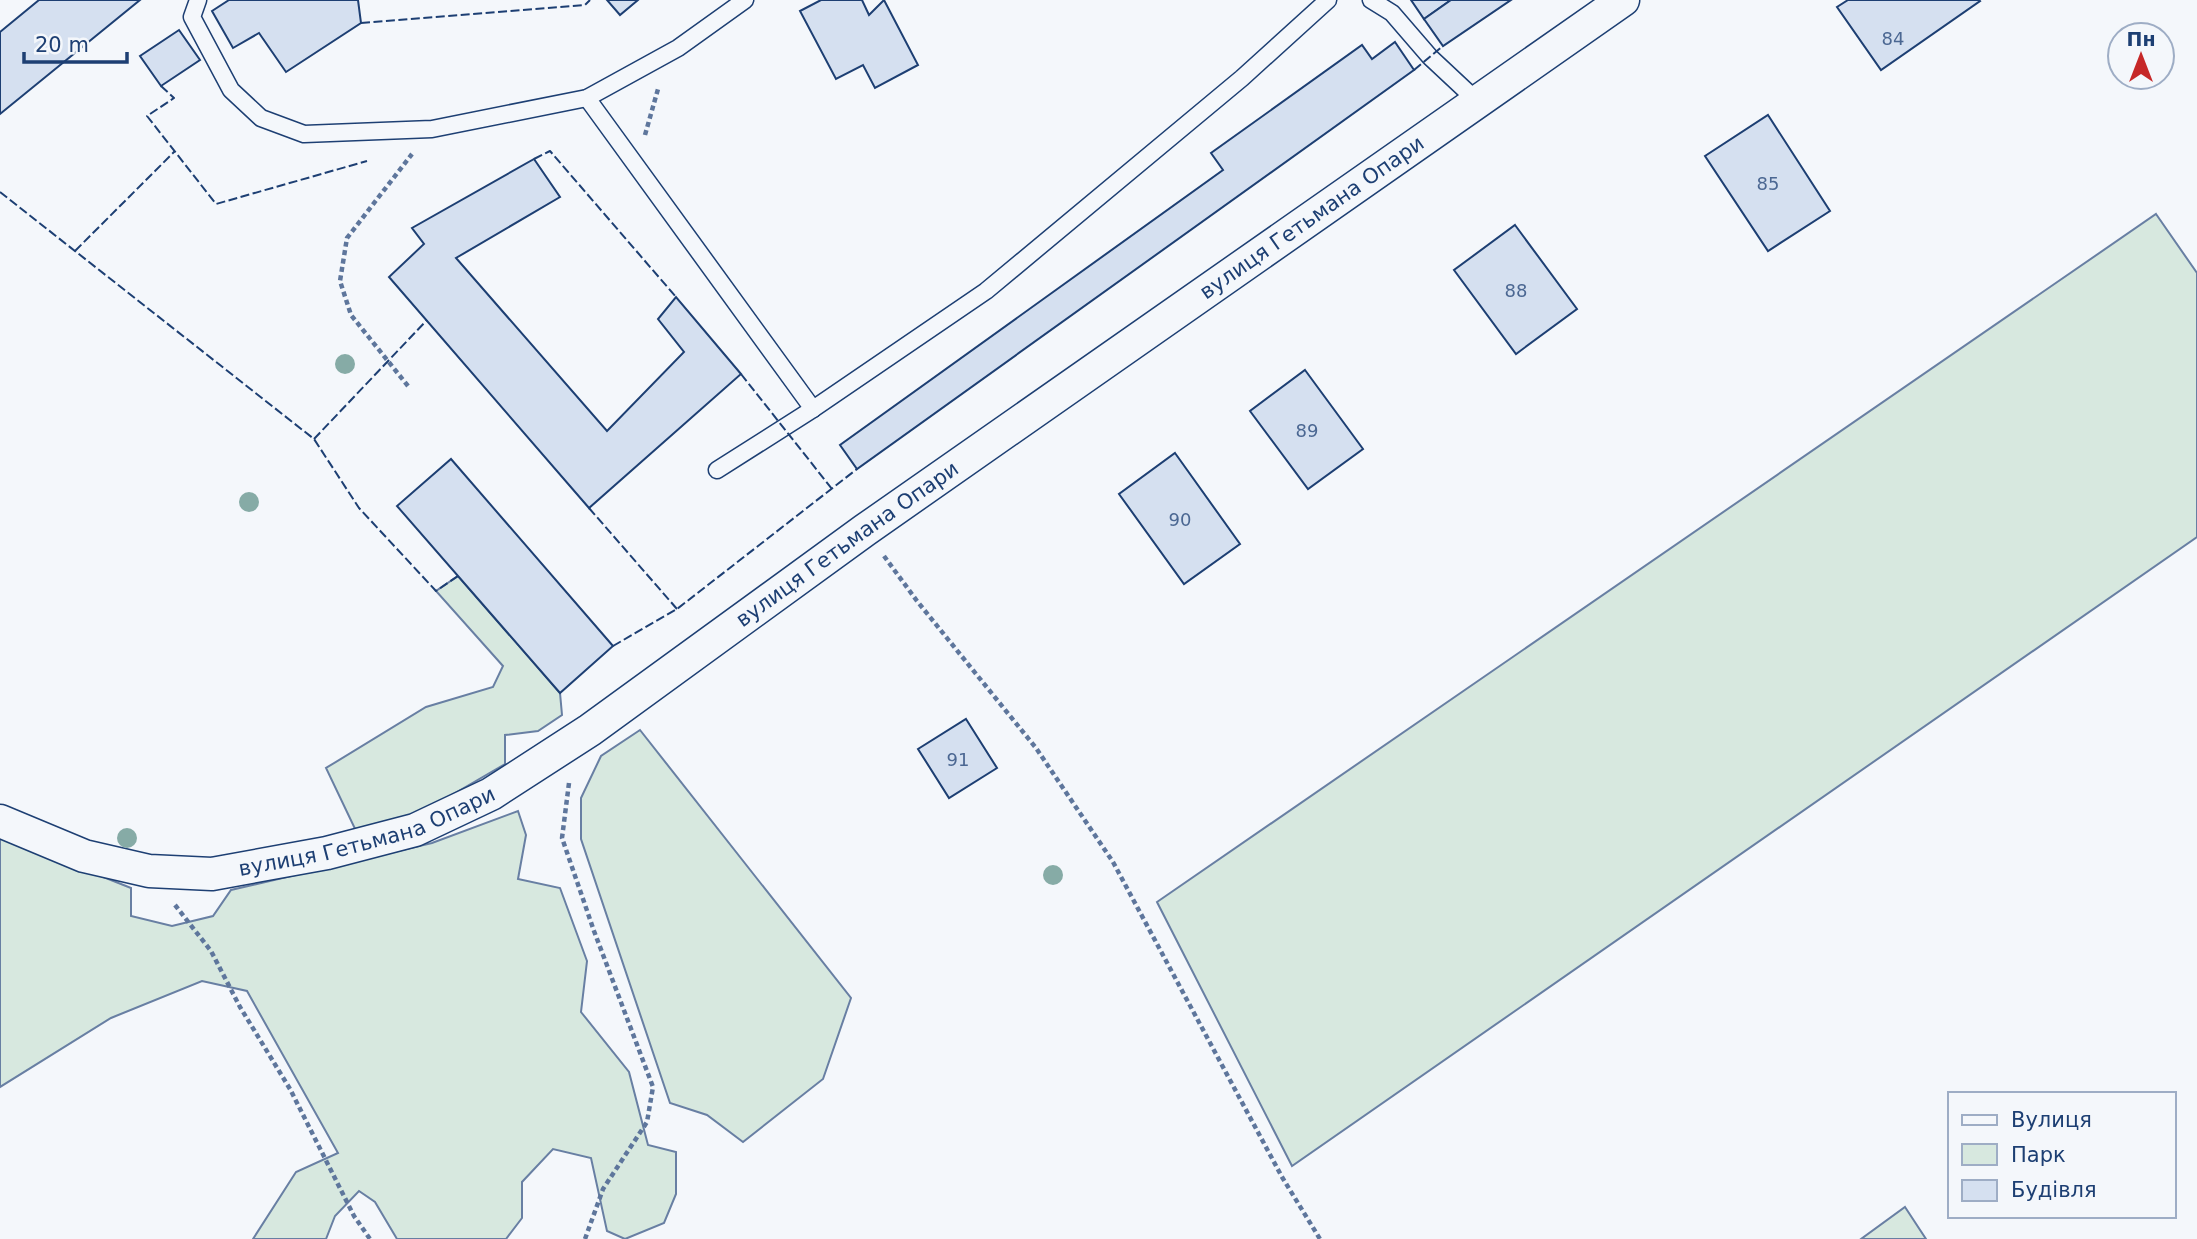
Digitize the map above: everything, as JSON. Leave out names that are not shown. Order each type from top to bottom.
[{"type":"street","name":"вулиця Гетьмана Опари","points":[[0,821],[84,856],[149,871],[212,874],[327,853],[415,830],[491,794],[590,730],[865,530],[1623,0]]},
{"type":"lane","points":[[198,0],[192,17],[231,90],[261,118],[304,134],[432,129],[587,99],[678,48],[745,0]]},
{"type":"lane","points":[[717,470],[813,409],[986,291],[1242,78],[1328,0]]},
{"type":"lane","points":[[1371,0],[1392,13],[1430,57],[1477,101]]},
{"type":"lane","points":[[587,99],[813,409]]},
{"type":"path","points":[[647,181],[644,139],[654,99],[678,48]]},
{"type":"path","points":[[408,386],[351,315],[340,281],[347,238],[432,129]]},
{"type":"path","points":[[865,530],[917,601],[1036,748],[1113,862],[1282,1177],[1320,1239]]},
{"type":"path","points":[[585,1239],[603,1189],[647,1122],[653,1087],[562,838],[569,783],[590,730]]},
{"type":"path","points":[[149,871],[211,951],[240,1007],[290,1088],[354,1216],[370,1239]]},
{"type":"green space","points":[[2156,214],[2197,273],[2197,537],[1292,1166],[1157,902]]},
{"type":"green space","points":[[458,576],[560,693],[562,715],[538,731],[505,735],[505,764],[426,810],[357,833],[326,768],[426,707],[493,687],[503,666],[436,591]]},
{"type":"green space","points":[[640,730],[851,998],[823,1079],[743,1142],[707,1115],[670,1103],[581,839],[581,798],[601,756]]},
{"type":"green space","points":[[518,811],[526,835],[518,879],[560,888],[587,961],[581,1012],[629,1072],[648,1145],[676,1152],[676,1194],[664,1223],[625,1239],[607,1231],[591,1158],[553,1149],[522,1182],[522,1218],[506,1239],[397,1239],[375,1202],[359,1191],[335,1216],[326,1239],[253,1239],[296,1172],[338,1153],[247,991],[202,981],[111,1018],[0,1087],[0,836],[131,888],[131,916],[172,926],[213,916],[231,890],[432,843]]},
{"type":"green space","points":[[1905,1207],[1926,1239],[1861,1239]]},
{"type":"building","points":[[39,0],[140,0],[0,114],[0,32]]},
{"type":"building","points":[[229,0],[358,0],[361,23],[286,72],[259,33],[233,48],[212,11]]},
{"type":"building","points":[[607,0],[638,0],[620,15]]},
{"type":"building","points":[[821,0],[862,0],[869,15],[884,0],[918,65],[875,88],[863,65],[836,79],[800,11]]},
{"type":"building","points":[[1411,0],[1451,0],[1424,19]]},
{"type":"building","points":[[1451,0],[1511,0],[1443,46],[1424,19]]},
{"type":"building","points":[[1848,0],[1980,1],[1881,70],[1837,7]]},
{"type":"building","points":[[179,30],[200,60],[161,86],[140,56]]},
{"type":"building","points":[[1395,42],[1414,70],[857,469],[840,445],[1223,170],[1211,153],[1362,45],[1372,59]]},
{"type":"building","points":[[1768,115],[1830,211],[1768,251],[1705,156]]},
{"type":"building","points":[[534,159],[560,197],[456,258],[607,431],[684,352],[658,319],[676,297],[741,374],[589,508],[389,277],[424,244],[412,228]]},
{"type":"building","points":[[1515,225],[1577,309],[1516,354],[1454,270]]},
{"type":"building","points":[[1305,370],[1363,449],[1308,489],[1250,411]]},
{"type":"building","points":[[1175,453],[1240,544],[1184,584],[1119,494]]},
{"type":"building","points":[[451,459],[613,646],[560,693],[397,506]]},
{"type":"building","points":[[966,719],[997,768],[949,798],[918,749]]},
{"type":"fence","points":[[361,23],[585,5],[590,0]]},
{"type":"fence","points":[[1414,70],[1443,46]]},
{"type":"fence","points":[[161,86],[174,98],[147,116],[216,204],[367,161]]},
{"type":"fence","points":[[75,251],[175,151]]},
{"type":"fence","points":[[534,159],[550,151],[676,297]]},
{"type":"fence","points":[[0,192],[314,439],[359,508],[436,591],[458,576]]},
{"type":"fence","points":[[314,439],[427,320]]},
{"type":"fence","points":[[741,374],[832,489]]},
{"type":"fence","points":[[613,646],[677,609],[857,469]]},
{"type":"fence","points":[[589,508],[677,609]]}]
